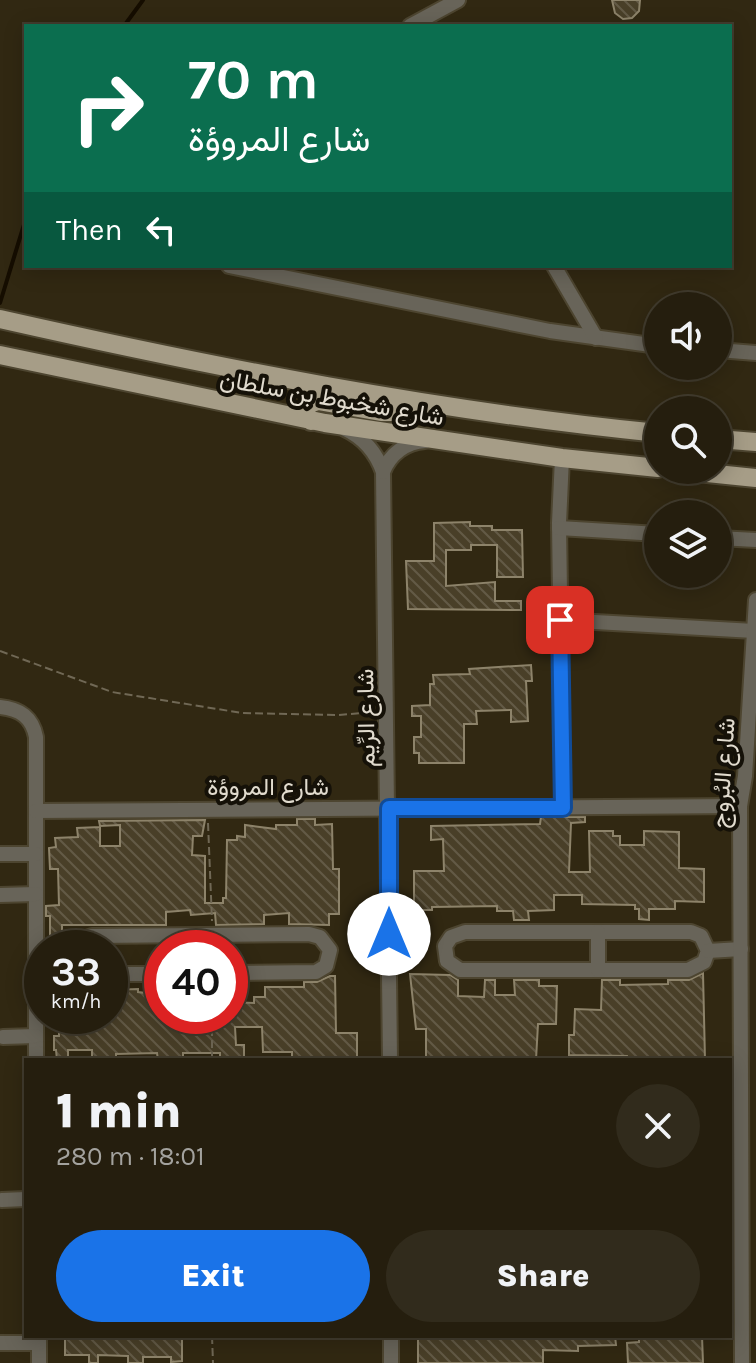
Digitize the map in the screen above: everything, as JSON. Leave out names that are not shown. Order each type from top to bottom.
[{"type":"main road","name":"شارع شخبوط بن سلطان","points":[[0,319],[233,369],[456,408],[644,431]]},
{"type":"main road","name":"شارع شخبوط بن سلطان","points":[[0,355],[318,422],[435,441],[644,467]]},
{"type":"main road","points":[[318,422],[306,413],[306,408],[313,401],[400,413],[456,408]]},
{"type":"main road","points":[[732,440],[756,442]]},
{"type":"main road","points":[[732,476],[756,478]]},
{"type":"street","points":[[416,24],[458,0]]},
{"type":"street","points":[[239,268],[596,338],[644,344]]},
{"type":"street","points":[[555,268],[596,338]]},
{"type":"street","points":[[732,351],[756,353]]},
{"type":"street","points":[[318,422],[348,430],[366,443],[383,472],[395,453],[409,444],[435,441]]},
{"type":"street","points":[[562,458],[559,528],[563,808]]},
{"type":"street","name":"شارع الرِّيم","points":[[383,472],[390,1058]]},
{"type":"street","points":[[559,528],[644,533]]},
{"type":"street","points":[[732,539],[756,540]]},
{"type":"street","name":"شارع البُروج","points":[[742,1363],[749,1338],[736,1275],[749,1195],[735,1113],[748,1031],[741,949],[740,806],[753,702],[756,600]]},
{"type":"street","points":[[560,620],[754,631]]},
{"type":"street","points":[[0,707],[21,712],[35,731],[38,930]]},
{"type":"street","name":"شارع المروؤة","points":[[36,811],[740,806]]},
{"type":"street","points":[[0,854],[36,854]]},
{"type":"street","points":[[740,888],[756,888]]},
{"type":"street","points":[[0,895],[36,894]]},
{"type":"street","points":[[460,932],[598,932],[691,932],[701,936],[708,951],[704,962],[694,969],[598,970],[460,970],[447,961],[445,951],[447,941],[460,932]]},
{"type":"street","points":[[598,932],[598,970]]},
{"type":"street","points":[[248,935],[315,935],[325,940],[330,950],[326,966],[316,972],[248,973]]},
{"type":"street","points":[[708,951],[741,949]]},
{"type":"street","points":[[1,1037],[36,1036],[36,1058]]},
{"type":"street","points":[[1,1200],[24,1199]]},
{"type":"street","points":[[391,1338],[391,1363]]},
{"type":"street","points":[[0,1343],[39,1340],[39,1363]]},
{"type":"path","points":[[0,651],[112,692],[242,713],[339,715],[388,711]]},
{"type":"path","points":[[207,810],[213,930]]},
{"type":"path","points":[[212,1034],[212,1058]]},
{"type":"path","points":[[212,1338],[213,1363]]},
{"type":"building","points":[[612,0],[640,0],[639,11],[632,18],[623,19],[615,13]]},
{"type":"building","points":[[470,522],[470,526],[492,526],[492,530],[522,530],[523,577],[497,577],[497,545],[471,545],[471,550],[446,550],[446,586],[495,582],[495,601],[521,601],[521,610],[408,609],[406,561],[434,561],[434,523]]},
{"type":"building","points":[[531,665],[532,681],[526,681],[528,721],[511,722],[511,710],[476,711],[477,724],[464,724],[464,763],[419,763],[419,753],[414,753],[414,737],[421,737],[421,716],[412,716],[412,706],[430,705],[433,675],[470,674],[469,669]]},
{"type":"building","points":[[541,817],[585,817],[585,822],[571,823],[569,872],[590,872],[589,831],[613,831],[613,836],[620,836],[620,845],[644,845],[644,831],[679,832],[679,868],[704,869],[704,902],[675,901],[675,909],[649,909],[649,920],[639,919],[639,909],[635,909],[635,905],[582,904],[582,895],[554,895],[554,910],[528,911],[529,920],[514,920],[513,911],[497,911],[497,906],[414,910],[414,871],[444,871],[443,839],[431,840],[431,826],[540,824]]},
{"type":"building","points":[[297,819],[315,819],[315,825],[332,824],[333,869],[339,869],[339,914],[329,914],[329,925],[289,924],[289,913],[264,915],[264,924],[216,925],[215,913],[191,915],[190,910],[166,912],[166,925],[62,925],[62,930],[50,930],[46,906],[59,905],[58,869],[50,869],[49,848],[56,847],[55,838],[78,837],[77,828],[100,827],[100,846],[120,846],[120,825],[100,826],[99,821],[205,820],[202,836],[193,836],[192,855],[205,856],[205,903],[223,903],[223,898],[226,898],[227,840],[245,837],[245,825],[276,829],[276,825],[297,825]]},
{"type":"building","points":[[703,973],[705,1058],[569,1055],[569,1035],[574,1035],[575,1009],[601,1010],[602,980],[620,980],[620,985],[668,984],[668,980],[689,980]]},
{"type":"building","points":[[410,974],[450,975],[458,980],[458,996],[484,997],[485,980],[495,980],[495,995],[515,995],[514,980],[539,980],[539,986],[557,986],[556,1024],[538,1024],[536,1058],[426,1058],[426,1029],[416,1029]]},
{"type":"building","points":[[335,976],[336,1033],[357,1033],[357,1058],[299,1058],[292,1057],[292,1052],[263,1052],[262,1027],[248,1027],[248,1003],[254,1003],[254,997],[265,997],[265,987],[304,987],[304,982],[317,982]]},
{"type":"building","points":[[128,989],[138,989],[138,992],[144,993],[144,1034],[235,1034],[236,1045],[244,1045],[244,1058],[220,1058],[220,1053],[183,1053],[183,1058],[158,1058],[157,1053],[92,1058],[92,1050],[68,1050],[68,1058],[57,1058],[54,1036],[59,1034],[128,1034]]},
{"type":"building","points":[[65,1338],[182,1338],[182,1361],[171,1362],[171,1357],[143,1357],[143,1363],[128,1363],[128,1356],[98,1355],[98,1363],[89,1363],[89,1355],[65,1355]]},
{"type":"building","points":[[418,1338],[615,1338],[616,1345],[578,1346],[578,1351],[543,1350],[543,1363],[418,1363]]},
{"type":"building","points":[[639,1338],[702,1338],[703,1363],[628,1363],[627,1343],[639,1342]]},
{"type":"waterway","points":[[125,24],[143,0]]},
{"type":"waterway","points":[[0,303],[24,225]]},
{"type":"route","points":[[389,934],[389,808],[563,808],[560,620]]}]
